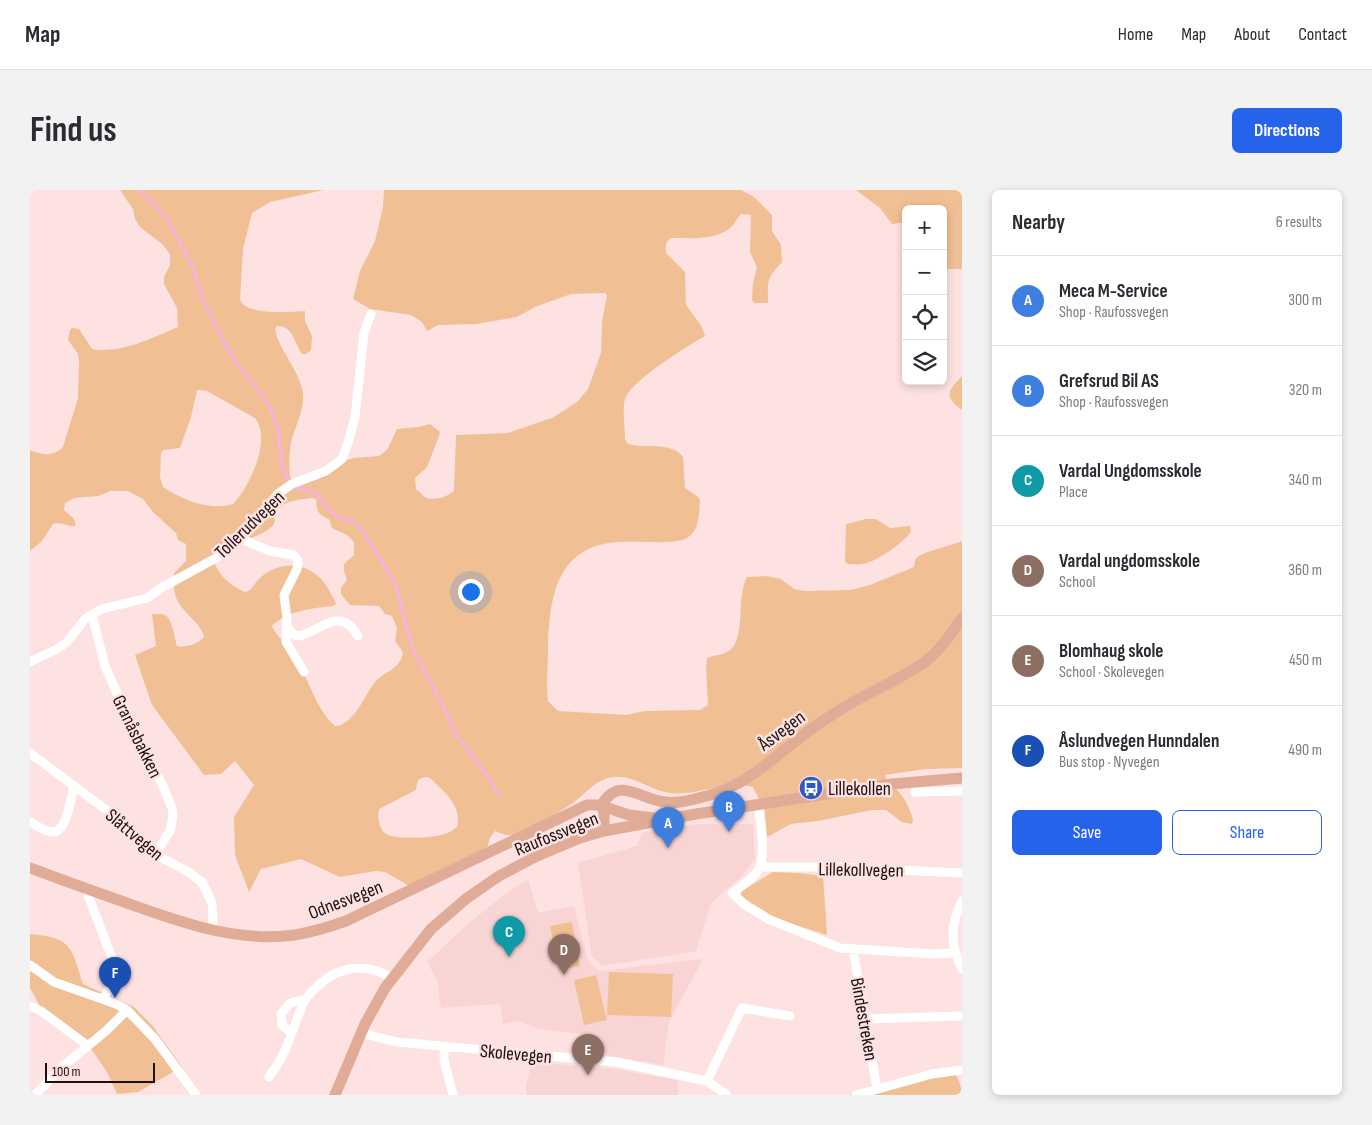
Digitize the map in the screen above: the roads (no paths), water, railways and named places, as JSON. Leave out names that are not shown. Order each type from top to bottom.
[{"type":"main road","name":"Åsvegen","points":[[607,807],[608,796],[619,790],[627,790],[657,802],[676,802],[713,794],[744,780],[807,732],[841,709],[915,668],[931,657],[948,639],[962,618]]},
{"type":"main road","name":"Raufossvegen","points":[[335,1095],[360,1033],[392,978],[430,930],[467,898],[499,876],[535,857],[580,838],[604,831],[668,819],[892,784],[962,778]]},
{"type":"main road","name":"Odnesvegen","points":[[30,868],[177,921],[212,930],[269,936],[293,935],[316,931],[354,918],[584,806],[592,804],[607,807]]},
{"type":"main road","points":[[607,807],[636,816],[668,819]]},
{"type":"main road","points":[[607,807],[616,816],[616,829]]},
{"type":"main road","points":[[604,831],[604,812],[607,807]]},
{"type":"street","name":"Tollerudvegen","points":[[30,662],[66,643],[86,619],[102,609],[147,598],[216,558],[239,538],[279,493],[292,484],[326,471],[342,459],[355,417],[364,333],[371,314]]},
{"type":"street","points":[[239,538],[270,551],[294,555],[298,561],[297,570],[284,595],[287,627],[286,642],[304,672]]},
{"type":"street","name":"Granåsbakken","points":[[92,615],[105,666],[133,729],[163,786],[172,808],[173,816],[170,831],[155,854]]},
{"type":"street","points":[[287,627],[294,635],[300,636],[336,620],[345,622],[353,628],[358,636]]},
{"type":"street","name":"Slåttvegen","points":[[30,752],[109,812],[155,854],[202,882],[212,903],[214,919],[212,930]]},
{"type":"street","points":[[30,822],[53,832],[59,830],[64,824],[74,786]]},
{"type":"street","points":[[915,792],[962,792]]},
{"type":"street","points":[[758,804],[762,833],[760,867],[753,876],[732,893],[745,905],[768,919],[840,948],[932,954],[954,953]]},
{"type":"street","name":"Lillekollvegen","points":[[760,867],[962,873]]},
{"type":"street","points":[[88,895],[117,971],[116,978],[103,999]]},
{"type":"street","points":[[962,901],[955,917],[953,935],[954,953],[962,969]]},
{"type":"street","name":"Bindestreken","points":[[853,949],[877,1089]]},
{"type":"street","points":[[30,965],[54,982],[103,999],[127,1010],[154,1039],[196,1095]]},
{"type":"street","points":[[269,1076],[280,1062],[306,999],[328,976],[361,967],[373,969],[392,978]]},
{"type":"street","points":[[292,1033],[282,1025],[280,1014],[290,1003],[306,999]]},
{"type":"street","points":[[30,1006],[41,1011],[87,1045]]},
{"type":"street","points":[[707,1081],[742,1008],[790,1016]]},
{"type":"street","points":[[35,1095],[87,1045],[100,1037],[127,1010]]},
{"type":"street","points":[[865,1019],[962,1016]]},
{"type":"street","name":"Skolevegen","points":[[360,1033],[397,1042],[616,1062],[707,1081],[726,1095]]},
{"type":"street","points":[[444,1046],[444,1060],[453,1095]]},
{"type":"street","points":[[856,1095],[932,1074],[962,1070]]},
{"type":"waterway","points":[[140,190],[165,216],[192,266],[202,298],[225,344],[238,366],[270,407],[278,429],[282,466],[288,481],[296,488],[315,492],[330,511],[360,527],[397,589],[412,648],[445,709],[453,730],[491,781],[499,796]]},
{"type":"place","name":"Lillekollen","points":[[811,788]]},
{"type":"place","name":"Grefsrud Bil AS","points":[[729,832]]},
{"type":"place","name":"Meca M-Service","points":[[668,848]]},
{"type":"place","name":"Vardal Ungdomsskole","points":[[509,957]]},
{"type":"place","name":"Vardal ungdomsskole","points":[[564,975]]},
{"type":"place","name":"Åslundvegen Hunndalen","points":[[115,998]]},
{"type":"place","name":"Blomhaug skole","points":[[588,1075]]}]
